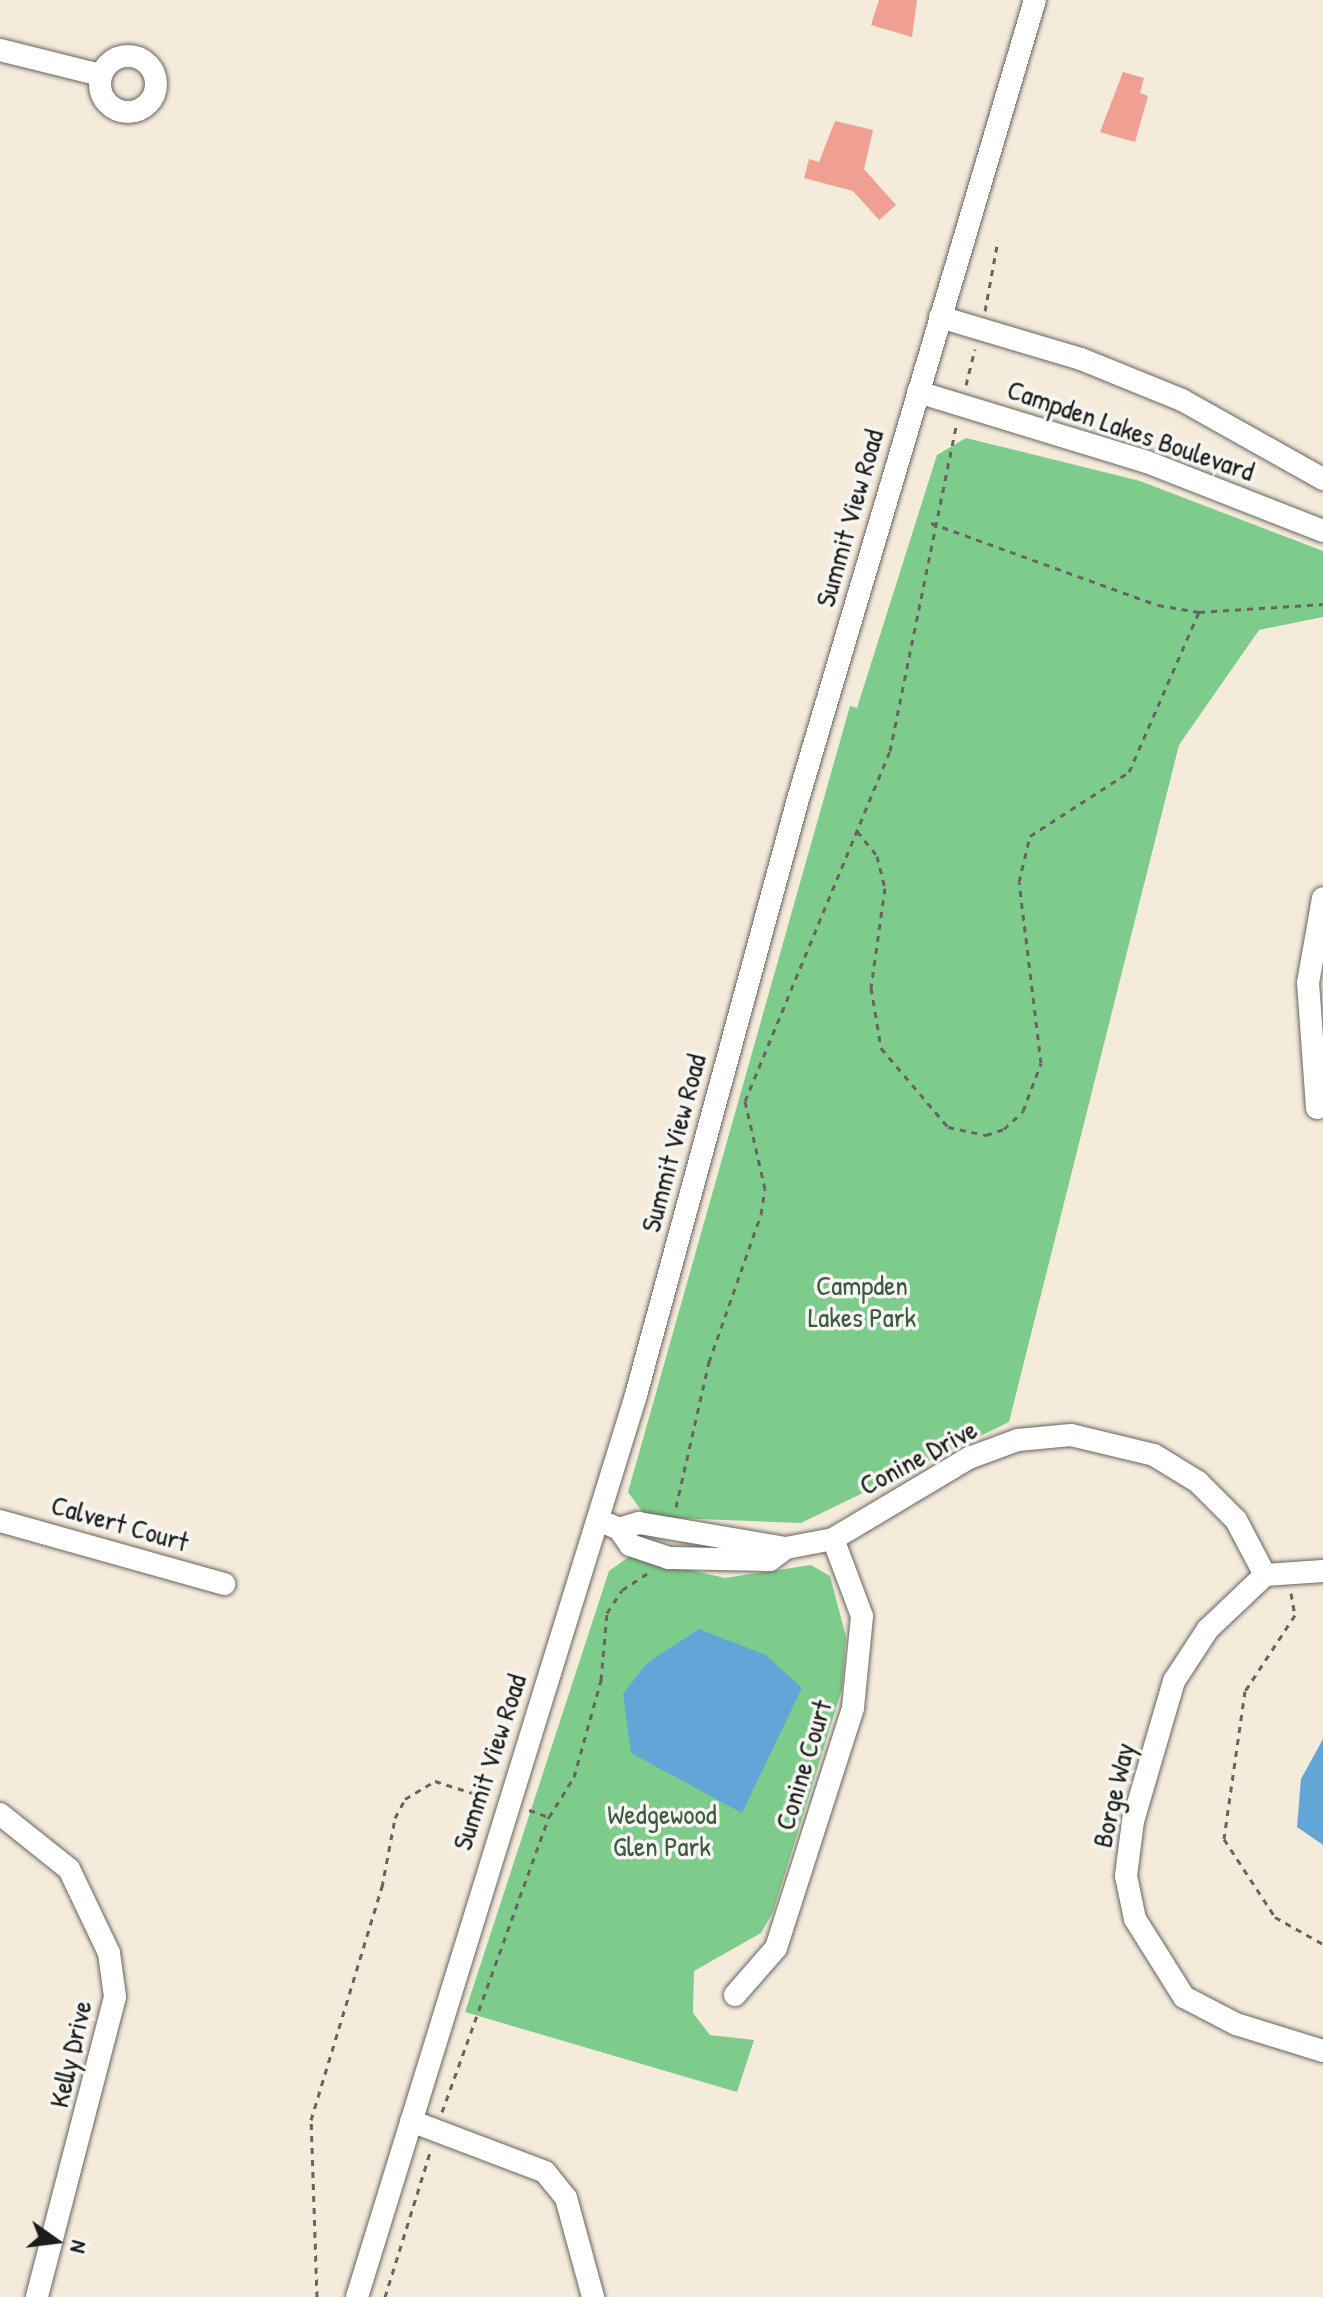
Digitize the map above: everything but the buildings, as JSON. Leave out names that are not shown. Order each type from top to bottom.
[{"type":"street","name":"Summit View Road","points":[[357,2297],[598,1520],[918,392],[1035,0]]},
{"type":"street","points":[[0,50],[100,75]]},
{"type":"street","name":"Campden Lakes Boulevard","points":[[940,317],[1182,400],[1323,479]]},
{"type":"street","name":"Campden Lakes Boulevard","points":[[918,392],[1147,462],[1323,531]]},
{"type":"street","points":[[1317,1108],[1308,983],[1323,898]]},
{"type":"street","name":"Conine Drive","points":[[619,1529],[639,1523],[786,1548],[833,1539],[969,1458],[1018,1440],[1071,1435],[1154,1455],[1198,1482],[1236,1520],[1265,1575]]},
{"type":"street","name":"Conine Drive","points":[[598,1520],[619,1529],[630,1545],[659,1555],[740,1565],[770,1560],[786,1548]]},
{"type":"street","name":"Calvert Court","points":[[0,1521],[224,1584]]},
{"type":"street","name":"Conine Court","points":[[735,1995],[776,1948],[853,1708],[862,1616],[833,1539]]},
{"type":"street","points":[[1265,1575],[1323,1571]]},
{"type":"street","name":"Borge Way","points":[[1265,1575],[1208,1629],[1174,1681],[1133,1821],[1126,1876],[1135,1919],[1184,1997],[1236,2024],[1323,2051]]},
{"type":"street","name":"Kelly Drive","points":[[0,1814],[69,1869],[109,1953],[115,1997],[37,2297]]},
{"type":"street","points":[[411,2121],[437,2127],[545,2172],[566,2198],[593,2297]]},
{"type":"path","points":[[668,1530],[709,1362],[761,1214],[765,1189],[745,1101],[890,751],[931,523],[980,329],[998,240]]},
{"type":"path","points":[[931,523],[1158,605],[1199,612],[1323,604]]},
{"type":"path","points":[[857,831],[877,856],[885,888],[871,988],[881,1048],[948,1127],[986,1135],[1004,1129],[1023,1111],[1041,1063],[1019,882],[1030,836],[1129,772],[1199,612]]},
{"type":"path","points":[[385,2297],[464,2035],[500,1962],[549,1817],[574,1777],[597,1697],[607,1613],[659,1555]]},
{"type":"path","points":[[1288,1574],[1295,1615],[1245,1691],[1224,1839],[1275,1917],[1323,1944]]},
{"type":"path","points":[[317,2297],[311,2120],[382,1887],[395,1818],[405,1799],[435,1781],[491,1799]]},
{"type":"path","points":[[524,1809],[549,1817]]},
{"type":"green space","name":"Campden Lakes Park","points":[[966,438],[1140,481],[1323,551],[1323,617],[1259,630],[1179,745],[1009,1422],[801,1523],[646,1517],[628,1492],[850,706],[857,708],[937,455]]},
{"type":"green space","name":"Wedgewood Glen Park","points":[[630,1556],[725,1578],[811,1565],[830,1576],[846,1637],[842,1689],[773,1912],[761,1933],[694,1971],[693,2013],[710,2035],[754,2040],[737,2092],[465,2012],[609,1571]]},
{"type":"water","points":[[699,1629],[766,1655],[802,1688],[742,1813],[631,1753],[623,1694],[647,1663]]},
{"type":"water","points":[[1323,1739],[1323,1845],[1297,1827],[1301,1779]]}]
